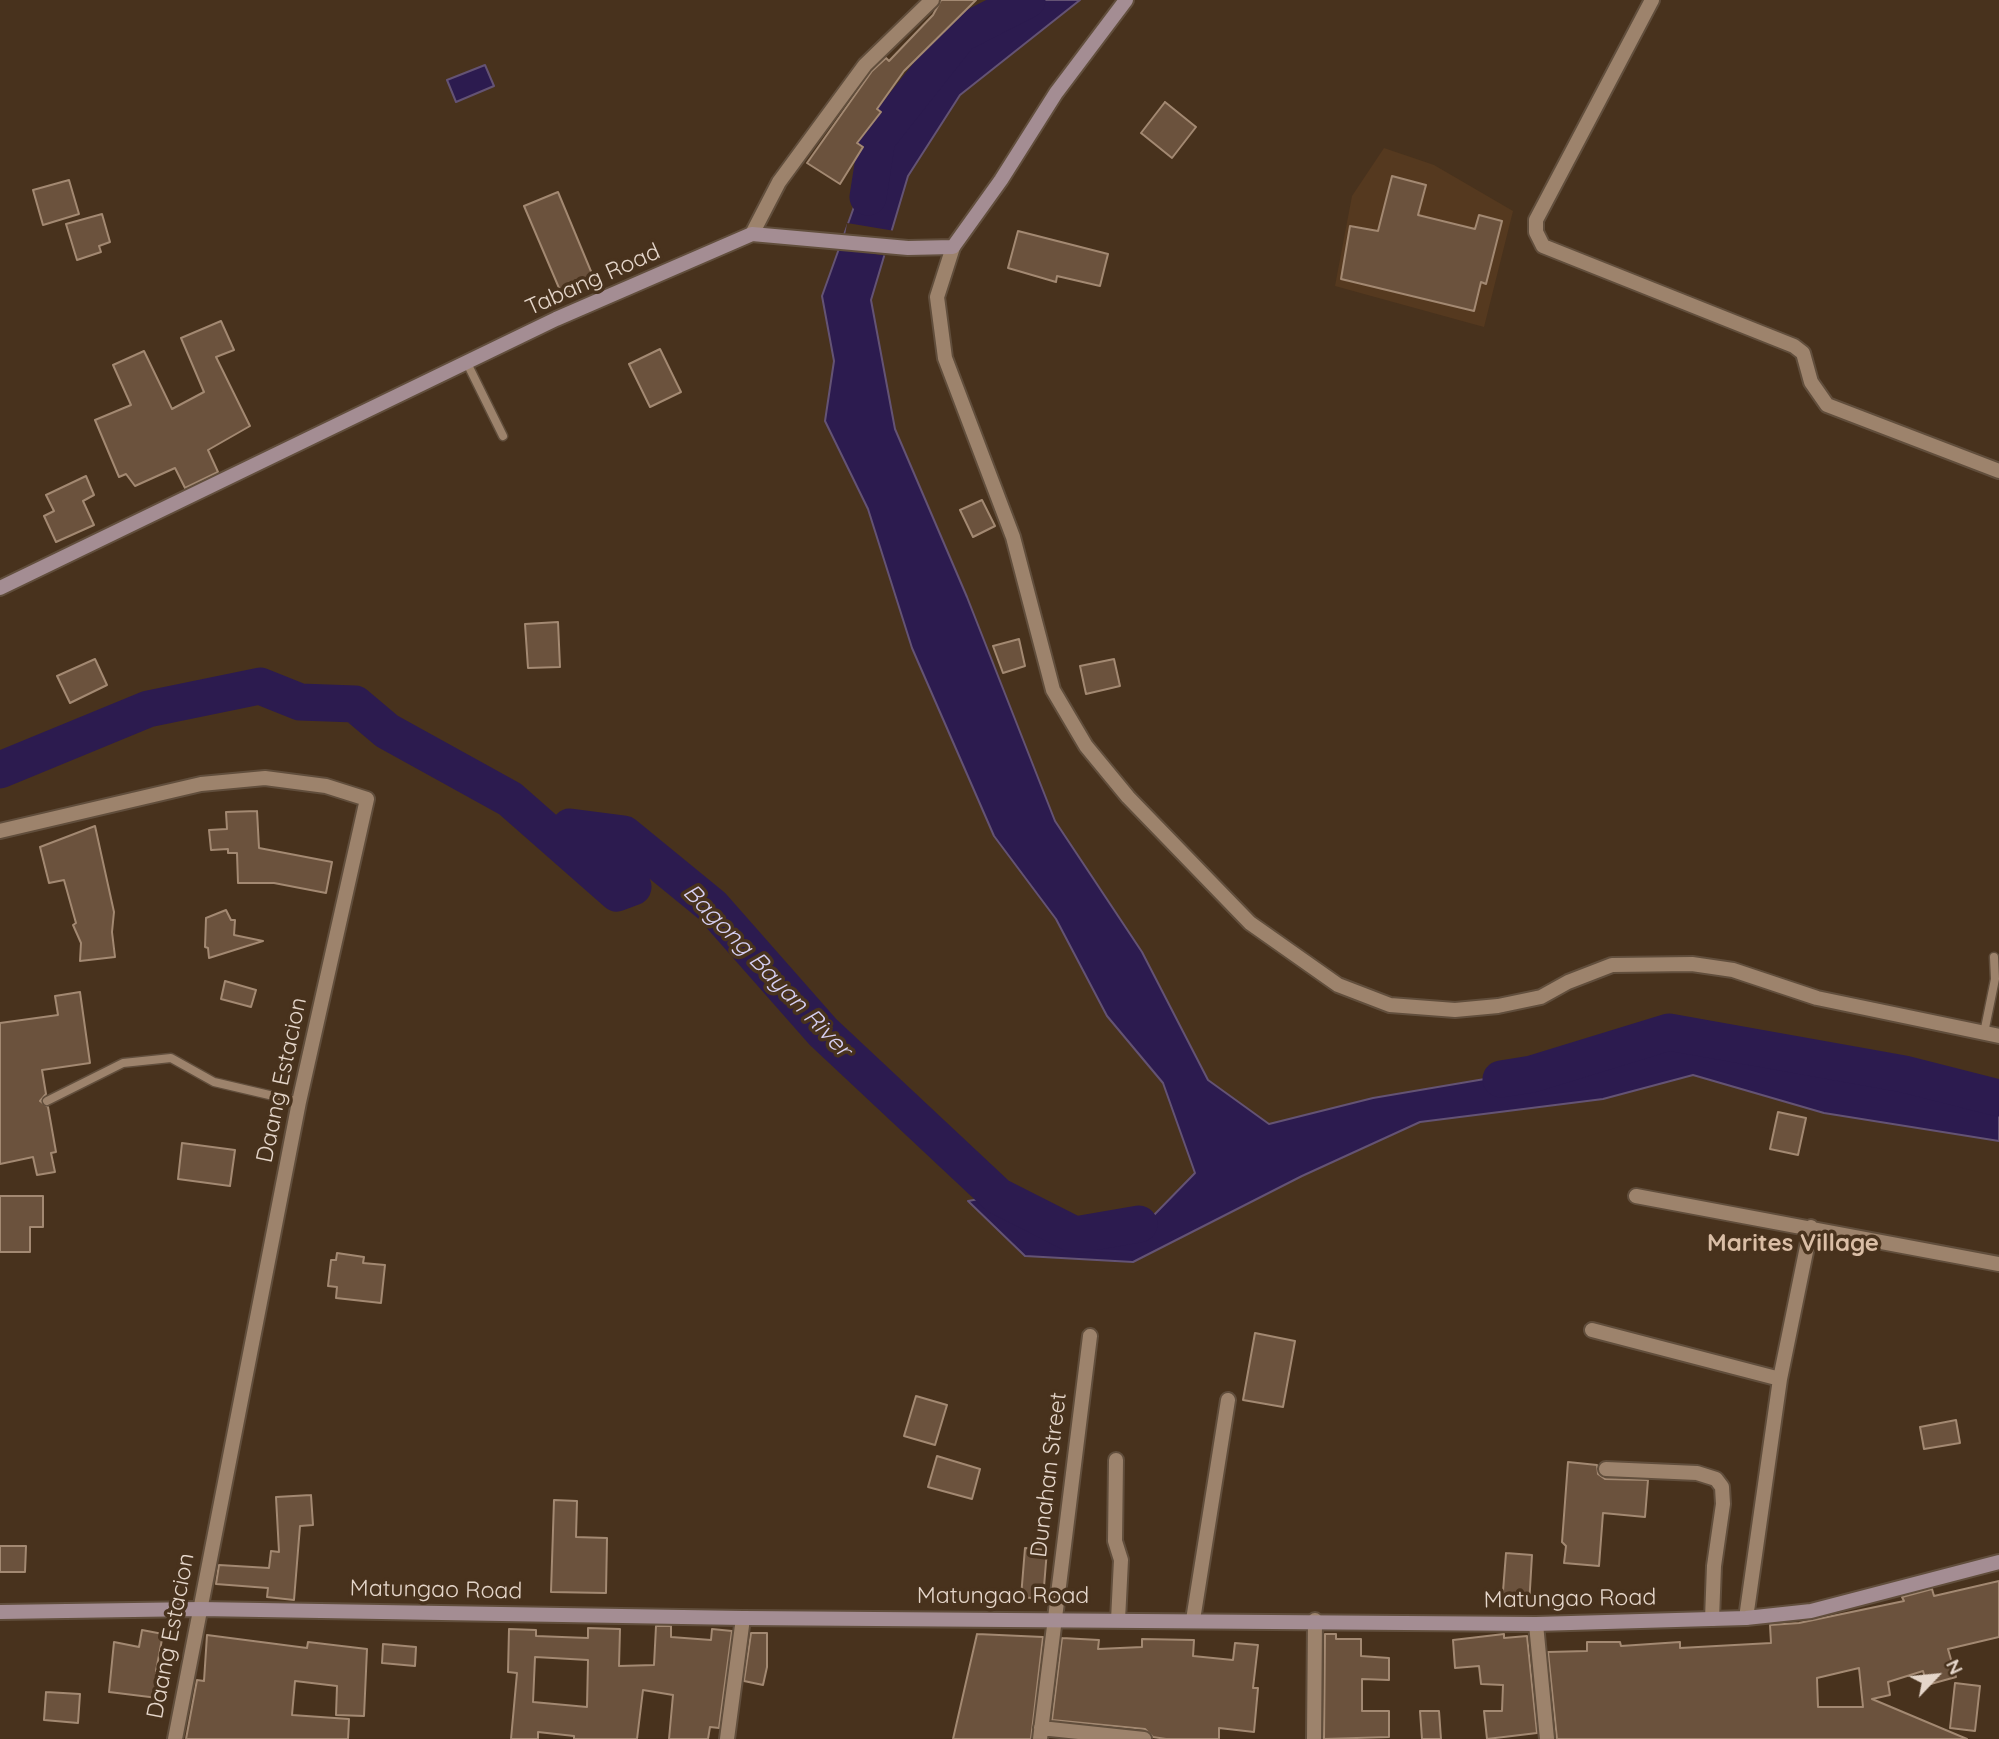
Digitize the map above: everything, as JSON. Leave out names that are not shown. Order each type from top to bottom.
[{"type":"main road","points":[[953,247],[1001,180],[1056,93],[1126,0]]},
{"type":"main road","name":"Tabang Road","points":[[0,588],[556,320],[752,234],[845,240],[908,248],[953,247]]},
{"type":"main road","name":"Matungao Road","points":[[0,1612],[200,1609],[743,1618],[1315,1620],[1536,1624],[1746,1619],[1811,1611],[1999,1562]]},
{"type":"street","points":[[752,234],[779,182],[865,65],[932,0]]},
{"type":"street","points":[[1652,0],[1536,220],[1536,232],[1542,246],[1794,345],[1803,353],[1809,364],[1811,382],[1827,405],[1999,471]]},
{"type":"street","points":[[953,247],[937,297],[945,358],[1013,537],[1053,690],[1086,746],[1128,797],[1250,923],[1338,985],[1390,1005],[1455,1010],[1498,1006],[1541,997],[1568,982],[1612,965],[1692,964],[1733,970],[1817,998],[1992,1035]]},
{"type":"street","name":"Daang Estacion","points":[[0,831],[201,784],[265,778],[326,786],[367,799],[299,1102],[175,1739]]},
{"type":"street","points":[[1636,1196],[1999,1264]]},
{"type":"street","points":[[1746,1619],[1780,1379],[1811,1227]]},
{"type":"street","points":[[1592,1330],[1780,1379]]},
{"type":"street","name":"Dunahan Street","points":[[1040,1734],[1090,1336]]},
{"type":"street","points":[[1193,1620],[1228,1400]]},
{"type":"street","points":[[1116,1460],[1115,1541],[1121,1560],[1118,1620]]},
{"type":"street","points":[[1606,1469],[1696,1473],[1716,1479],[1722,1487],[1723,1504],[1714,1566],[1712,1619]]},
{"type":"street","points":[[727,1739],[743,1618]]},
{"type":"street","points":[[1314,1739],[1315,1620]]},
{"type":"street","points":[[1536,1624],[1547,1739]]},
{"type":"street","points":[[1040,1734],[1144,1739]]},
{"type":"lane","points":[[467,363],[503,436]]},
{"type":"lane","points":[[1992,1035],[1994,957]]},
{"type":"lane","points":[[47,1101],[123,1063],[171,1058],[214,1082],[299,1102]]},
{"type":"shaded area","points":[[1003,0],[1080,0],[960,95],[908,176],[871,300],[895,429],[967,597],[1055,821],[1142,952],[1208,1080],[1269,1124],[1373,1098],[1567,1065],[1707,1033],[1788,1064],[1904,1070],[1999,1105],[1999,1141],[1824,1113],[1693,1075],[1603,1099],[1420,1122],[1302,1176],[1133,1262],[1025,1256],[968,1201],[1007,1194],[1088,1233],[1151,1218],[1195,1173],[1163,1083],[1107,1016],[1056,919],[994,836],[912,648],[868,509],[825,421],[834,361],[822,296],[892,101]]},
{"type":"shaded area","points":[[485,65],[494,86],[456,102],[447,80]]},
{"type":"shaded area","points":[[1384,148],[1434,165],[1513,211],[1484,327],[1335,286],[1352,196]]},
{"type":"pier","points":[[847,223],[895,231],[888,256],[843,249]]},
{"type":"building","points":[[941,0],[976,0],[904,71],[877,109],[881,112],[857,143],[863,147],[840,184],[807,163],[872,71],[886,58],[889,61],[933,15]]},
{"type":"building","points":[[1165,102],[1196,127],[1172,158],[1141,133]]},
{"type":"building","points":[[1392,176],[1426,185],[1418,215],[1475,229],[1479,215],[1502,221],[1486,284],[1481,282],[1474,311],[1341,279],[1350,226],[1378,231]]},
{"type":"building","points":[[69,180],[79,214],[43,225],[33,190]]},
{"type":"building","points":[[558,192],[595,281],[562,295],[524,206]]},
{"type":"building","points":[[102,214],[110,242],[99,246],[101,252],[77,260],[66,224]]},
{"type":"building","points":[[1018,231],[1108,254],[1100,286],[1057,276],[1056,282],[1008,268]]},
{"type":"building","points":[[221,321],[234,350],[216,357],[250,426],[208,450],[218,472],[185,488],[175,468],[135,486],[126,474],[119,477],[95,420],[131,405],[113,365],[144,351],[172,409],[204,392],[181,338]]},
{"type":"building","points":[[660,349],[681,392],[650,407],[629,364]]},
{"type":"building","points":[[86,476],[94,495],[83,501],[94,525],[56,542],[44,516],[54,511],[46,495]]},
{"type":"building","points":[[982,500],[995,526],[973,537],[960,510]]},
{"type":"building","points":[[558,622],[560,667],[528,668],[525,624]]},
{"type":"building","points":[[1019,639],[1025,666],[1003,673],[993,646]]},
{"type":"building","points":[[95,659],[107,685],[70,703],[57,676]]},
{"type":"building","points":[[1114,659],[1120,686],[1086,694],[1080,666]]},
{"type":"building","points":[[257,811],[259,848],[332,862],[326,893],[274,883],[238,883],[237,853],[228,853],[228,849],[211,850],[209,830],[227,829],[226,812]]},
{"type":"building","points":[[95,826],[114,912],[112,932],[115,957],[80,961],[81,943],[73,925],[76,923],[64,880],[49,883],[40,847]]},
{"type":"building","points":[[226,910],[231,920],[235,920],[234,935],[263,941],[209,958],[208,948],[205,947],[206,918]]},
{"type":"building","points":[[225,981],[256,990],[251,1007],[221,999]]},
{"type":"building","points":[[80,992],[90,1063],[42,1070],[46,1094],[40,1101],[48,1107],[56,1152],[51,1153],[55,1172],[37,1175],[33,1157],[0,1164],[0,1023],[58,1015],[55,996]]},
{"type":"building","points":[[1778,1112],[1806,1118],[1798,1155],[1770,1149]]},
{"type":"building","points":[[182,1143],[235,1150],[230,1186],[178,1179]]},
{"type":"building","points":[[0,1196],[43,1196],[43,1227],[30,1227],[30,1252],[0,1252]]},
{"type":"building","points":[[337,1253],[364,1257],[363,1263],[385,1265],[381,1303],[336,1298],[337,1287],[328,1286],[331,1260],[336,1260]]},
{"type":"building","points":[[1255,1333],[1295,1341],[1283,1407],[1243,1400]]},
{"type":"building","points":[[916,1396],[947,1405],[935,1445],[904,1436]]},
{"type":"building","points":[[1956,1420],[1960,1443],[1924,1449],[1920,1427]]},
{"type":"building","points":[[937,1456],[980,1469],[972,1499],[928,1487]]},
{"type":"building","points":[[1568,1462],[1597,1465],[1598,1474],[1605,1479],[1648,1480],[1645,1517],[1603,1513],[1599,1566],[1564,1563],[1566,1546],[1562,1542]]},
{"type":"building","points":[[311,1495],[313,1525],[300,1526],[294,1600],[267,1597],[268,1588],[216,1584],[219,1565],[269,1568],[271,1551],[279,1552],[276,1497]]},
{"type":"building","points":[[554,1500],[577,1501],[576,1537],[607,1538],[606,1593],[551,1592]]},
{"type":"building","points":[[0,1546],[26,1546],[25,1572],[0,1572]]},
{"type":"building","points":[[1025,1548],[1047,1550],[1043,1599],[1021,1597]]},
{"type":"building","points":[[1506,1553],[1532,1555],[1529,1606],[1502,1604]]},
{"type":"building","points":[[1999,1581],[1999,1637],[1948,1649],[1956,1677],[1927,1685],[1923,1671],[1888,1682],[1890,1695],[1872,1699],[1967,1739],[1557,1739],[1548,1652],[1587,1651],[1587,1642],[1620,1642],[1621,1646],[1680,1642],[1680,1648],[1771,1643],[1770,1625],[1799,1623],[1904,1601],[1902,1597],[1932,1589],[1934,1596]],"holes":[[[1859,1668],[1863,1707],[1818,1707],[1817,1678]]]},
{"type":"building","points":[[656,1626],[671,1626],[671,1637],[711,1640],[712,1629],[732,1631],[719,1728],[710,1727],[708,1739],[669,1739],[673,1695],[643,1690],[637,1739],[574,1739],[574,1736],[538,1732],[538,1739],[511,1739],[517,1673],[508,1672],[509,1629],[536,1630],[536,1636],[588,1638],[588,1628],[620,1629],[619,1666],[654,1665]],"holes":[[[535,1657],[588,1660],[587,1707],[533,1702]]]},
{"type":"building","points":[[142,1630],[163,1634],[156,1671],[161,1672],[158,1698],[109,1692],[114,1642],[139,1647]]},
{"type":"building","points":[[751,1633],[767,1633],[767,1667],[763,1685],[744,1681]]},
{"type":"building","points":[[977,1634],[1043,1637],[1031,1739],[953,1739]]},
{"type":"building","points":[[1325,1634],[1336,1634],[1336,1639],[1361,1639],[1361,1656],[1389,1658],[1389,1680],[1362,1679],[1362,1711],[1389,1711],[1389,1737],[1324,1739]]},
{"type":"building","points":[[1504,1634],[1504,1638],[1527,1636],[1537,1733],[1487,1739],[1484,1711],[1502,1711],[1503,1685],[1481,1684],[1479,1666],[1455,1668],[1453,1640]]},
{"type":"building","points":[[207,1635],[307,1648],[308,1642],[367,1649],[364,1716],[336,1715],[337,1686],[295,1681],[292,1715],[349,1719],[348,1739],[186,1739],[197,1680],[204,1681]]},
{"type":"building","points":[[1062,1638],[1099,1640],[1098,1649],[1142,1647],[1142,1639],[1194,1640],[1193,1656],[1233,1660],[1235,1643],[1258,1645],[1253,1688],[1258,1688],[1254,1732],[1219,1728],[1219,1739],[1166,1739],[1153,1737],[1145,1729],[1052,1720]]},
{"type":"building","points":[[383,1644],[416,1647],[415,1666],[382,1663]]},
{"type":"building","points":[[1955,1683],[1980,1686],[1975,1731],[1950,1728]]},
{"type":"building","points":[[46,1692],[80,1694],[78,1723],[44,1720]]},
{"type":"building","points":[[1420,1711],[1439,1711],[1441,1739],[1422,1739]]},
{"type":"waterway","points":[[868,197],[877,139],[960,34],[1027,0]]},
{"type":"waterway","name":"Bagong Bayan River","points":[[0,770],[148,709],[260,686],[300,702],[355,704],[387,731],[510,799],[617,893],[633,887],[570,827],[624,834],[712,906],[823,1032],[998,1196],[1075,1235],[1139,1224]]},
{"type":"waterway","points":[[1501,1079],[1532,1074],[1669,1032],[1904,1074],[1999,1098]]},
{"type":"district","name":"Marites Village","points":[[1793,1244]]}]
